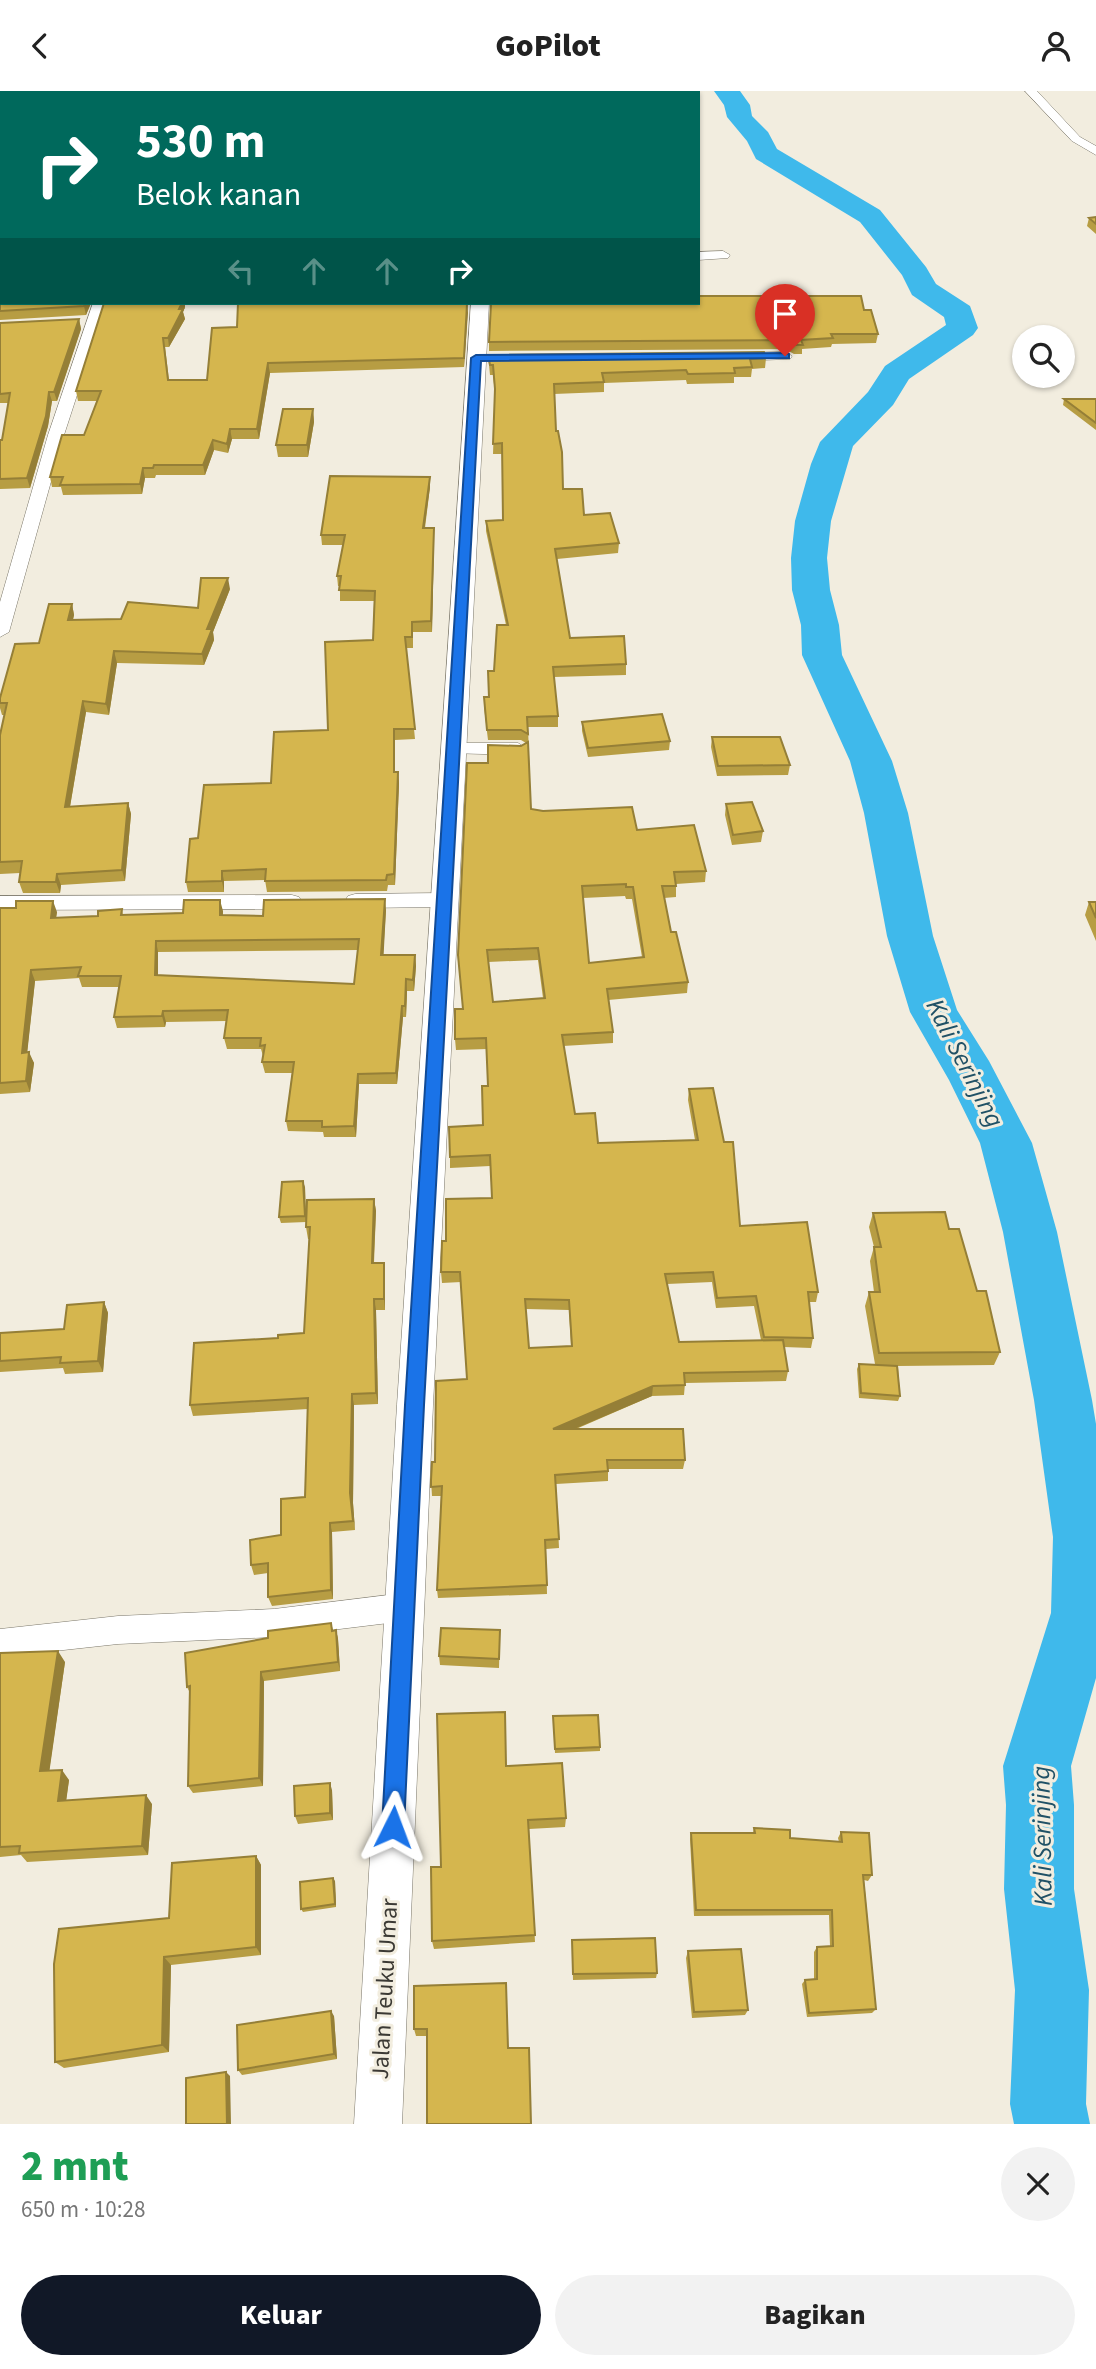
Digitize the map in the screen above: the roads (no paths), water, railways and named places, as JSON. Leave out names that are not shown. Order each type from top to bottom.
[{"type":"main road","name":"Jalan Teuku Umar","points":[[379,2124],[405,1607],[446,900],[483,358],[480,305]]},
{"type":"street","points":[[1031,91],[1082,143],[1096,151]]},
{"type":"street","points":[[700,256],[723,255]]},
{"type":"street","points":[[1,623],[85,323],[98,305]]},
{"type":"street","points":[[718,357],[785,356]]},
{"type":"street","points":[[455,749],[521,749]]},
{"type":"street","points":[[339,901],[446,900]]},
{"type":"street","points":[[0,903],[313,902]]},
{"type":"street","points":[[0,1643],[118,1630],[274,1623],[405,1607]]},
{"type":"waterway","name":"Kali Serinjing","points":[[727,91],[737,105],[740,117],[759,138],[765,153],[870,216],[916,273],[923,289],[959,313],[962,328],[896,373],[881,398],[837,442],[828,464],[813,521],[809,558],[811,590],[820,625],[822,655],[871,761],[886,813],[910,936],[934,1012],[971,1074],[1006,1143],[1030,1232],[1063,1400],[1084,1537],[1083,1613],[1037,1766],[1040,1805],[1039,1889],[1052,1990],[1048,2104],[1052,2124]]}]
